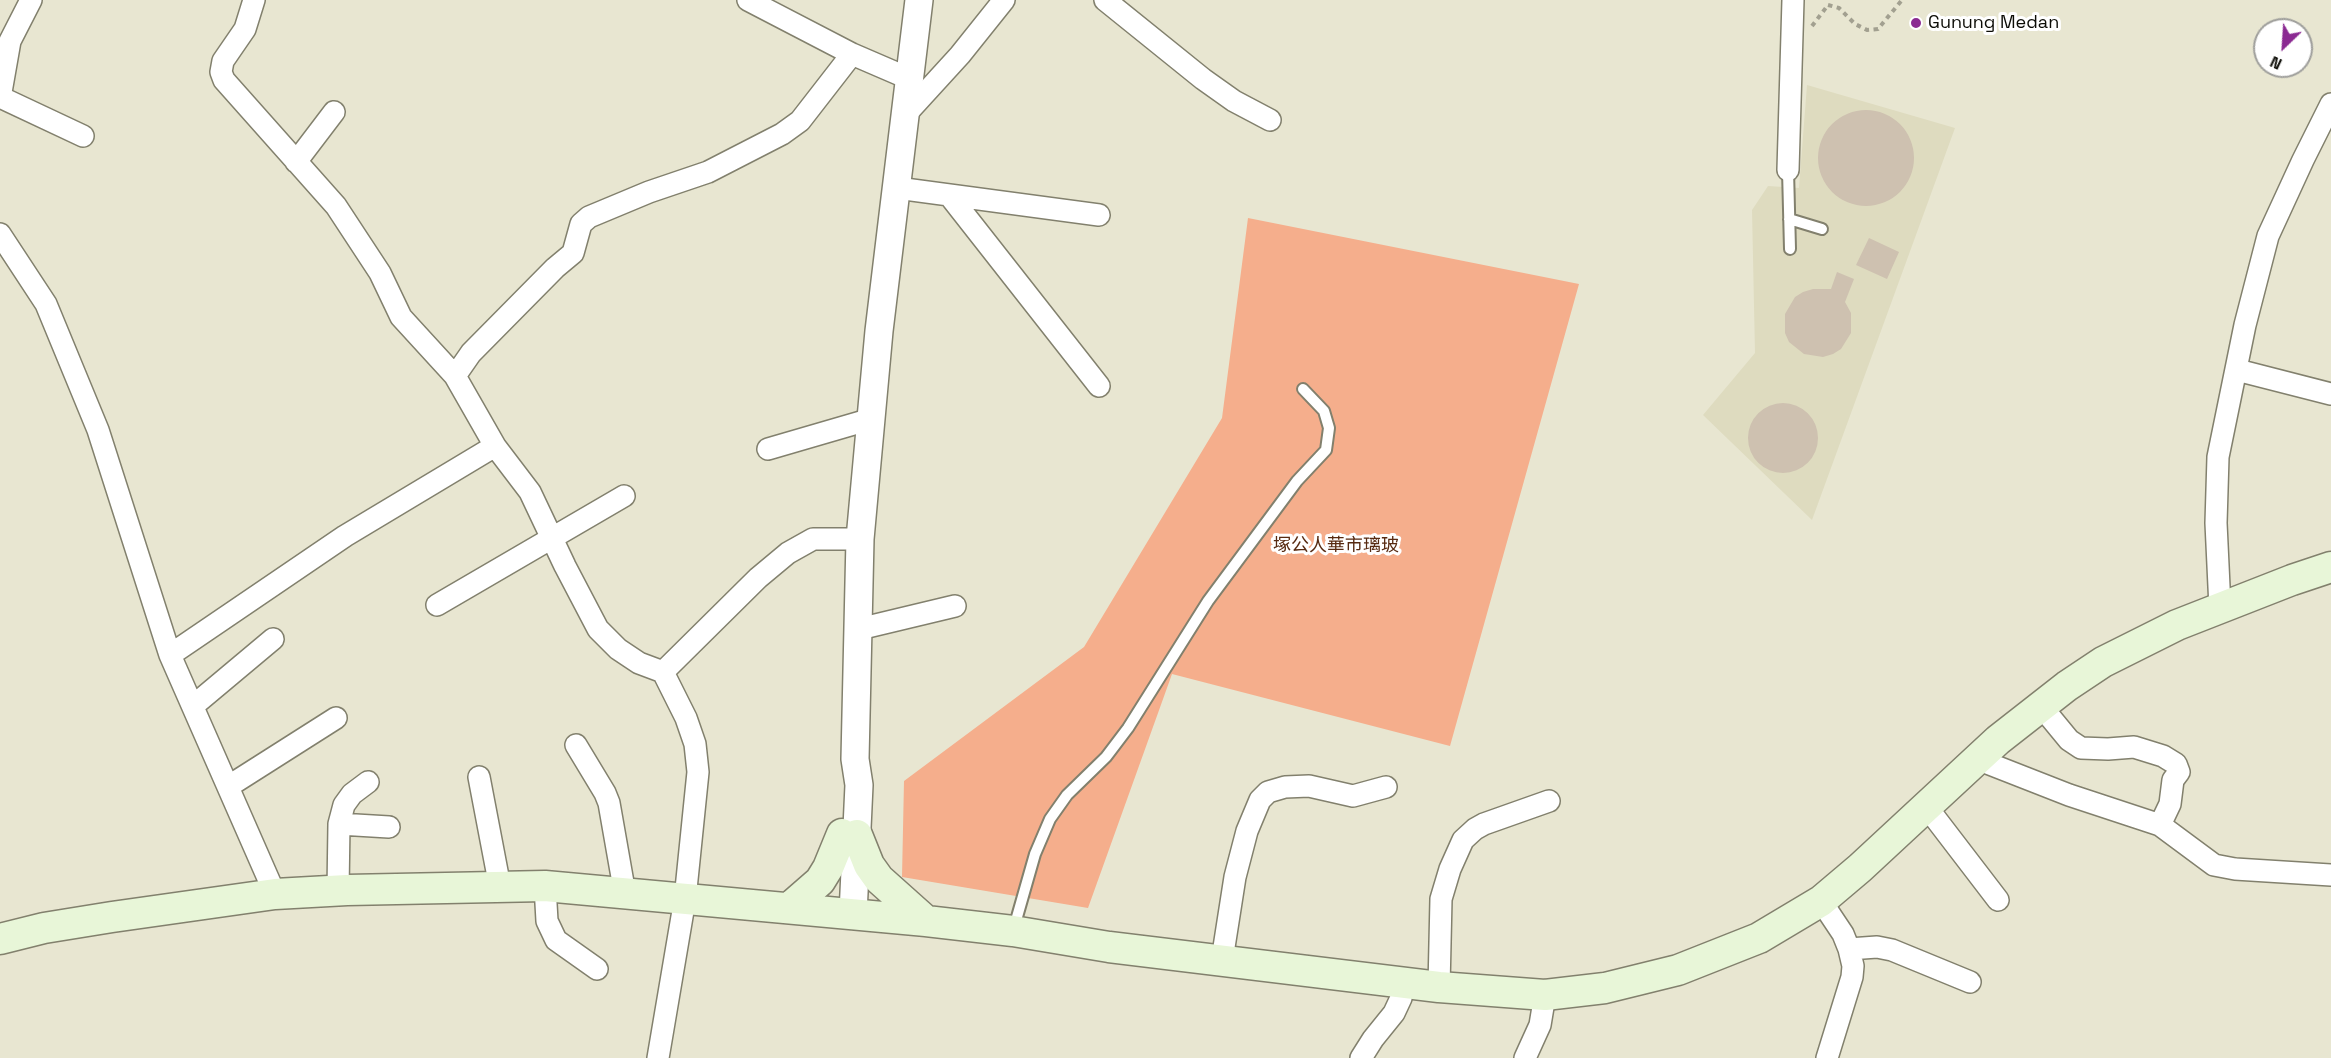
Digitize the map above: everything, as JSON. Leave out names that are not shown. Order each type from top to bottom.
[{"type":"main road","points":[[0,939],[44,928],[275,894],[545,886],[926,921],[1013,931],[1109,947],[1439,987],[1545,995],[1605,988],[1678,970],[1758,938],[1821,901],[1860,868],[1977,759],[2041,706],[2103,662],[2177,625],[2331,567]]},
{"type":"main road","points":[[789,908],[820,881],[849,834],[879,879],[926,921]]},
{"type":"street","points":[[31,0],[10,41],[0,97],[83,136]]},
{"type":"street","points":[[254,0],[245,29],[223,61],[221,72],[229,87],[336,206],[380,273],[401,317],[455,376],[495,446],[530,492],[598,629],[618,649],[639,663],[663,672],[686,718],[695,744],[698,772],[685,899],[658,1058]]},
{"type":"street","points":[[748,0],[852,54],[910,79]]},
{"type":"street","points":[[907,113],[960,55],[1004,0]]},
{"type":"street","points":[[1105,0],[1203,80],[1234,101],[1270,120]]},
{"type":"street","points":[[1788,170],[1793,0]]},
{"type":"street","points":[[844,913],[849,834],[846,784],[855,768],[860,539],[871,419],[907,113],[916,1]]},
{"type":"street","points":[[455,376],[471,353],[555,268],[573,253],[581,224],[589,217],[649,192],[708,172],[783,134],[809,111],[852,54]]},
{"type":"street","points":[[2220,608],[2216,524],[2218,457],[2254,285],[2268,236],[2331,104]]},
{"type":"street","points":[[296,162],[334,112]]},
{"type":"street","points":[[897,188],[1099,215]]},
{"type":"street","points":[[949,195],[1098,386]]},
{"type":"street","points":[[0,234],[46,304],[98,430],[170,655],[275,894]]},
{"type":"street","points":[[2237,370],[2331,394]]},
{"type":"street","points":[[768,449],[871,419]]},
{"type":"street","points":[[170,655],[345,536],[495,446]]},
{"type":"street","points":[[437,605],[624,496]]},
{"type":"street","points":[[663,672],[758,578],[788,553],[813,539],[860,539]]},
{"type":"street","points":[[859,629],[955,606]]},
{"type":"street","points":[[194,706],[273,639]]},
{"type":"street","points":[[2041,706],[2069,740],[2081,748],[2134,747],[2163,756],[2176,764],[2179,772],[2171,785],[2170,804],[2160,825]]},
{"type":"street","points":[[229,786],[336,718]]},
{"type":"street","points":[[576,745],[609,803],[625,894]]},
{"type":"street","points":[[1977,759],[2069,795],[2160,825],[2204,858],[2223,868],[2331,875]]},
{"type":"street","points":[[479,777],[500,887]]},
{"type":"street","points":[[338,891],[339,824],[345,805],[352,794],[368,782]]},
{"type":"street","points":[[1222,960],[1235,877],[1248,831],[1260,800],[1268,792],[1285,787],[1309,786],[1353,796],[1371,793],[1386,787]]},
{"type":"street","points":[[1439,987],[1441,899],[1450,868],[1463,840],[1474,829],[1484,824],[1549,801]]},
{"type":"street","points":[[1926,806],[1998,900]]},
{"type":"street","points":[[339,824],[389,826]]},
{"type":"street","points":[[545,886],[547,921],[556,940],[597,969]]},
{"type":"street","points":[[1821,901],[1833,916],[1849,949],[1852,977],[1827,1058]]},
{"type":"street","points":[[1849,949],[1893,950],[1970,982]]},
{"type":"street","points":[[1361,1058],[1394,1013],[1401,998],[1404,983]]},
{"type":"street","points":[[1525,1058],[1540,1025],[1545,995]]},
{"type":"lane","points":[[1788,170],[1790,249]]},
{"type":"lane","points":[[1789,219],[1822,229]]},
{"type":"lane","points":[[1013,931],[1035,854],[1050,819],[1067,795],[1106,757],[1128,728],[1208,601],[1297,481],[1326,450],[1329,428],[1324,411],[1303,389]]},
{"type":"path","points":[[1825,0],[1828,5],[1839,8],[1855,24],[1867,30],[1878,29],[1902,0]]},
{"type":"shaded area","points":[[1807,85],[1955,128],[1812,520],[1703,415],[1755,353],[1752,210],[1768,186],[1799,188]]},
{"type":"green space","name":"塚公人華市璃玻","points":[[1248,218],[1579,284],[1450,746],[1172,674],[1088,908],[902,877],[904,781],[1084,647],[1222,418]]},
{"type":"building","points":[[1866,110],[1884,114],[1900,124],[1910,140],[1914,158],[1910,176],[1900,192],[1884,202],[1866,206],[1848,202],[1832,192],[1822,176],[1818,158],[1822,140],[1832,124],[1848,114]]},
{"type":"building","points":[[1869,238],[1899,252],[1887,279],[1856,265]]},
{"type":"building","points":[[1837,272],[1854,279],[1845,302],[1851,313],[1851,333],[1841,349],[1833,354],[1823,357],[1804,354],[1789,342],[1785,333],[1785,314],[1795,297],[1803,292],[1813,289],[1831,289]]},
{"type":"building","points":[[1783,403],[1796,406],[1808,413],[1815,425],[1818,438],[1815,451],[1808,463],[1796,470],[1783,473],[1770,470],[1758,463],[1751,451],[1748,438],[1751,425],[1758,413],[1770,406]]},
{"type":"place","name":"Gunung Medan","points":[[1916,23]]}]
